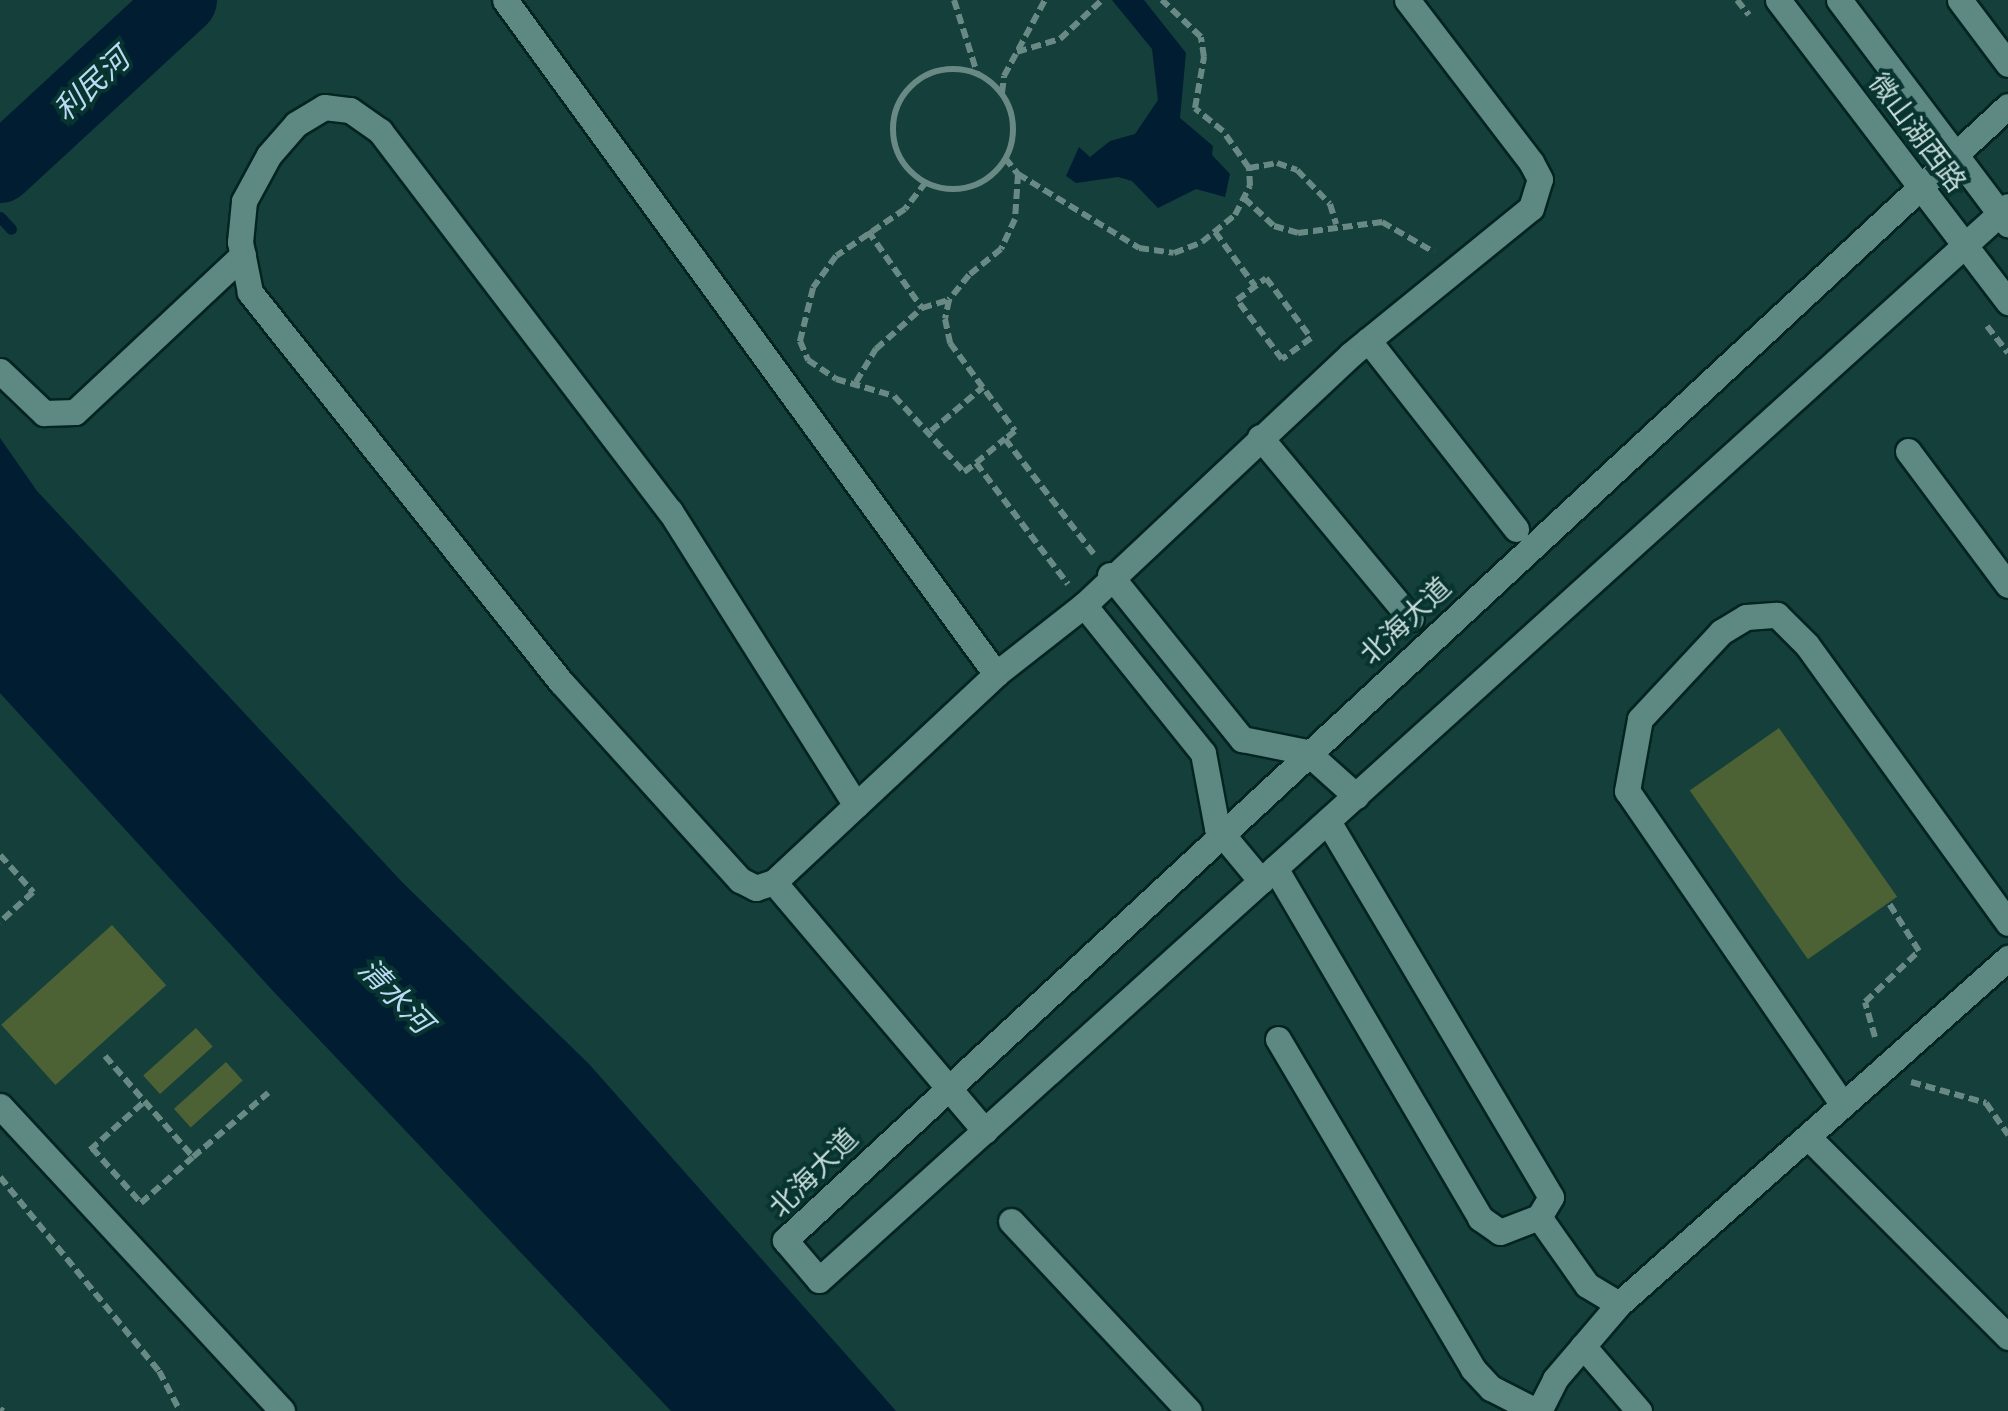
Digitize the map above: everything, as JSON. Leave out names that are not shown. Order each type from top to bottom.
[{"type":"street","points":[[506,0],[996,674]]},
{"type":"street","points":[[856,805],[670,511],[380,131],[350,110],[324,106],[296,124],[269,155],[244,201],[243,255],[250,292],[561,682],[740,880],[756,888],[774,882],[996,674],[1084,605],[1110,574],[1368,340],[1531,208],[1540,179],[1406,0]]},
{"type":"street","name":"微山湖西路","points":[[1778,0],[2008,302]]},
{"type":"street","name":"微山湖西路","points":[[1839,0],[1956,156],[2005,214]]},
{"type":"street","points":[[1960,0],[2008,64]]},
{"type":"street","name":"北海大道","points":[[2005,214],[1965,245],[819,1280],[785,1240],[2008,106]]},
{"type":"street","points":[[0,371],[44,413],[75,412],[243,255]]},
{"type":"street","points":[[1368,340],[1516,530]]},
{"type":"street","points":[[1260,438],[1411,619]]},
{"type":"street","points":[[1908,451],[2008,585]]},
{"type":"street","points":[[1110,574],[1242,738],[1307,752],[1356,796]]},
{"type":"street","points":[[1084,605],[1203,753],[1220,833],[1268,875],[1480,1218],[1500,1232],[1539,1216],[1551,1197],[1328,821]]},
{"type":"street","points":[[1843,1105],[1626,791],[1640,719],[1721,632],[1746,616],[1777,615],[1808,645],[2008,923]]},
{"type":"street","points":[[1208,773],[1242,738]]},
{"type":"street","points":[[774,882],[984,1131]]},
{"type":"street","points":[[1278,1039],[1472,1369],[1537,1411],[1582,1346],[1618,1304],[2008,958]]},
{"type":"street","points":[[0,1106],[282,1411]]},
{"type":"street","points":[[1808,1137],[2008,1337]]},
{"type":"street","points":[[1539,1216],[1588,1285],[1618,1304]]},
{"type":"street","points":[[1011,1221],[1189,1411]]},
{"type":"street","points":[[1582,1346],[1639,1411]]},
{"type":"path","points":[[954,0],[978,76]]},
{"type":"path","points":[[1002,94],[978,76],[952,68],[932,73],[902,97],[893,135],[909,170],[926,182],[965,188],[983,181],[1004,158],[1013,132],[1002,94],[1016,53],[1045,0]]},
{"type":"path","points":[[1016,53],[1060,39],[1102,0]]},
{"type":"path","points":[[1004,158],[1018,174],[1139,248],[1174,253],[1215,232],[1244,198],[1249,168],[1224,130],[1195,108],[1204,58],[1201,37],[1162,0]]},
{"type":"path","points":[[1249,168],[1277,163],[1297,170],[1330,204],[1336,224]]},
{"type":"path","points":[[856,382],[876,349],[922,308],[949,300],[1002,249],[1016,218],[1018,174]]},
{"type":"path","points":[[926,182],[905,209],[836,256],[813,288],[800,341],[808,360],[836,379],[894,396],[931,431],[964,472],[1015,431],[950,343],[949,300]]},
{"type":"path","points":[[1244,198],[1274,226],[1298,233],[1336,224],[1395,226],[1456,268]]},
{"type":"path","points":[[868,231],[922,308]]},
{"type":"path","points":[[1215,232],[1255,286]]},
{"type":"path","points":[[1266,278],[1311,338],[1282,359],[1237,300],[1255,286],[1266,278]]},
{"type":"path","points":[[931,431],[983,388]]},
{"type":"path","points":[[1006,439],[1110,574]]},
{"type":"path","points":[[976,463],[1084,605]]},
{"type":"path","points":[[0,856],[33,892],[0,922]]},
{"type":"path","points":[[1888,902],[1919,951],[1864,1002],[1870,1029],[1913,1084],[1986,1103],[2008,1135]]},
{"type":"path","points":[[105,1056],[193,1157]]},
{"type":"path","points":[[92,1148],[140,1203],[268,1093]]},
{"type":"path","points":[[62,1174],[145,1101]]},
{"type":"path","points":[[0,1176],[3,1186],[159,1370],[180,1411]]},
{"type":"green space","points":[[1779,728],[1897,897],[1808,959],[1690,791]]},
{"type":"green space","points":[[112,925],[166,985],[55,1085],[1,1025]]},
{"type":"green space","points":[[196,1028],[213,1047],[160,1094],[143,1076]]},
{"type":"green space","points":[[226,1062],[243,1081],[191,1127],[174,1109]]},
{"type":"water","points":[[1112,0],[1144,0],[1186,53],[1180,118],[1213,146],[1212,155],[1230,174],[1225,197],[1196,189],[1158,208],[1132,181],[1118,177],[1076,183],[1066,176],[1079,147],[1090,157],[1110,141],[1135,134],[1158,100],[1152,49]]},
{"type":"water","name":"清水河","points":[[0,438],[37,491],[403,883],[589,1064],[896,1411],[671,1411],[274,992],[0,693]]},
{"type":"waterway","name":"利民河","points":[[0,169],[183,0]]},
{"type":"waterway","points":[[0,217],[11,229]]}]
